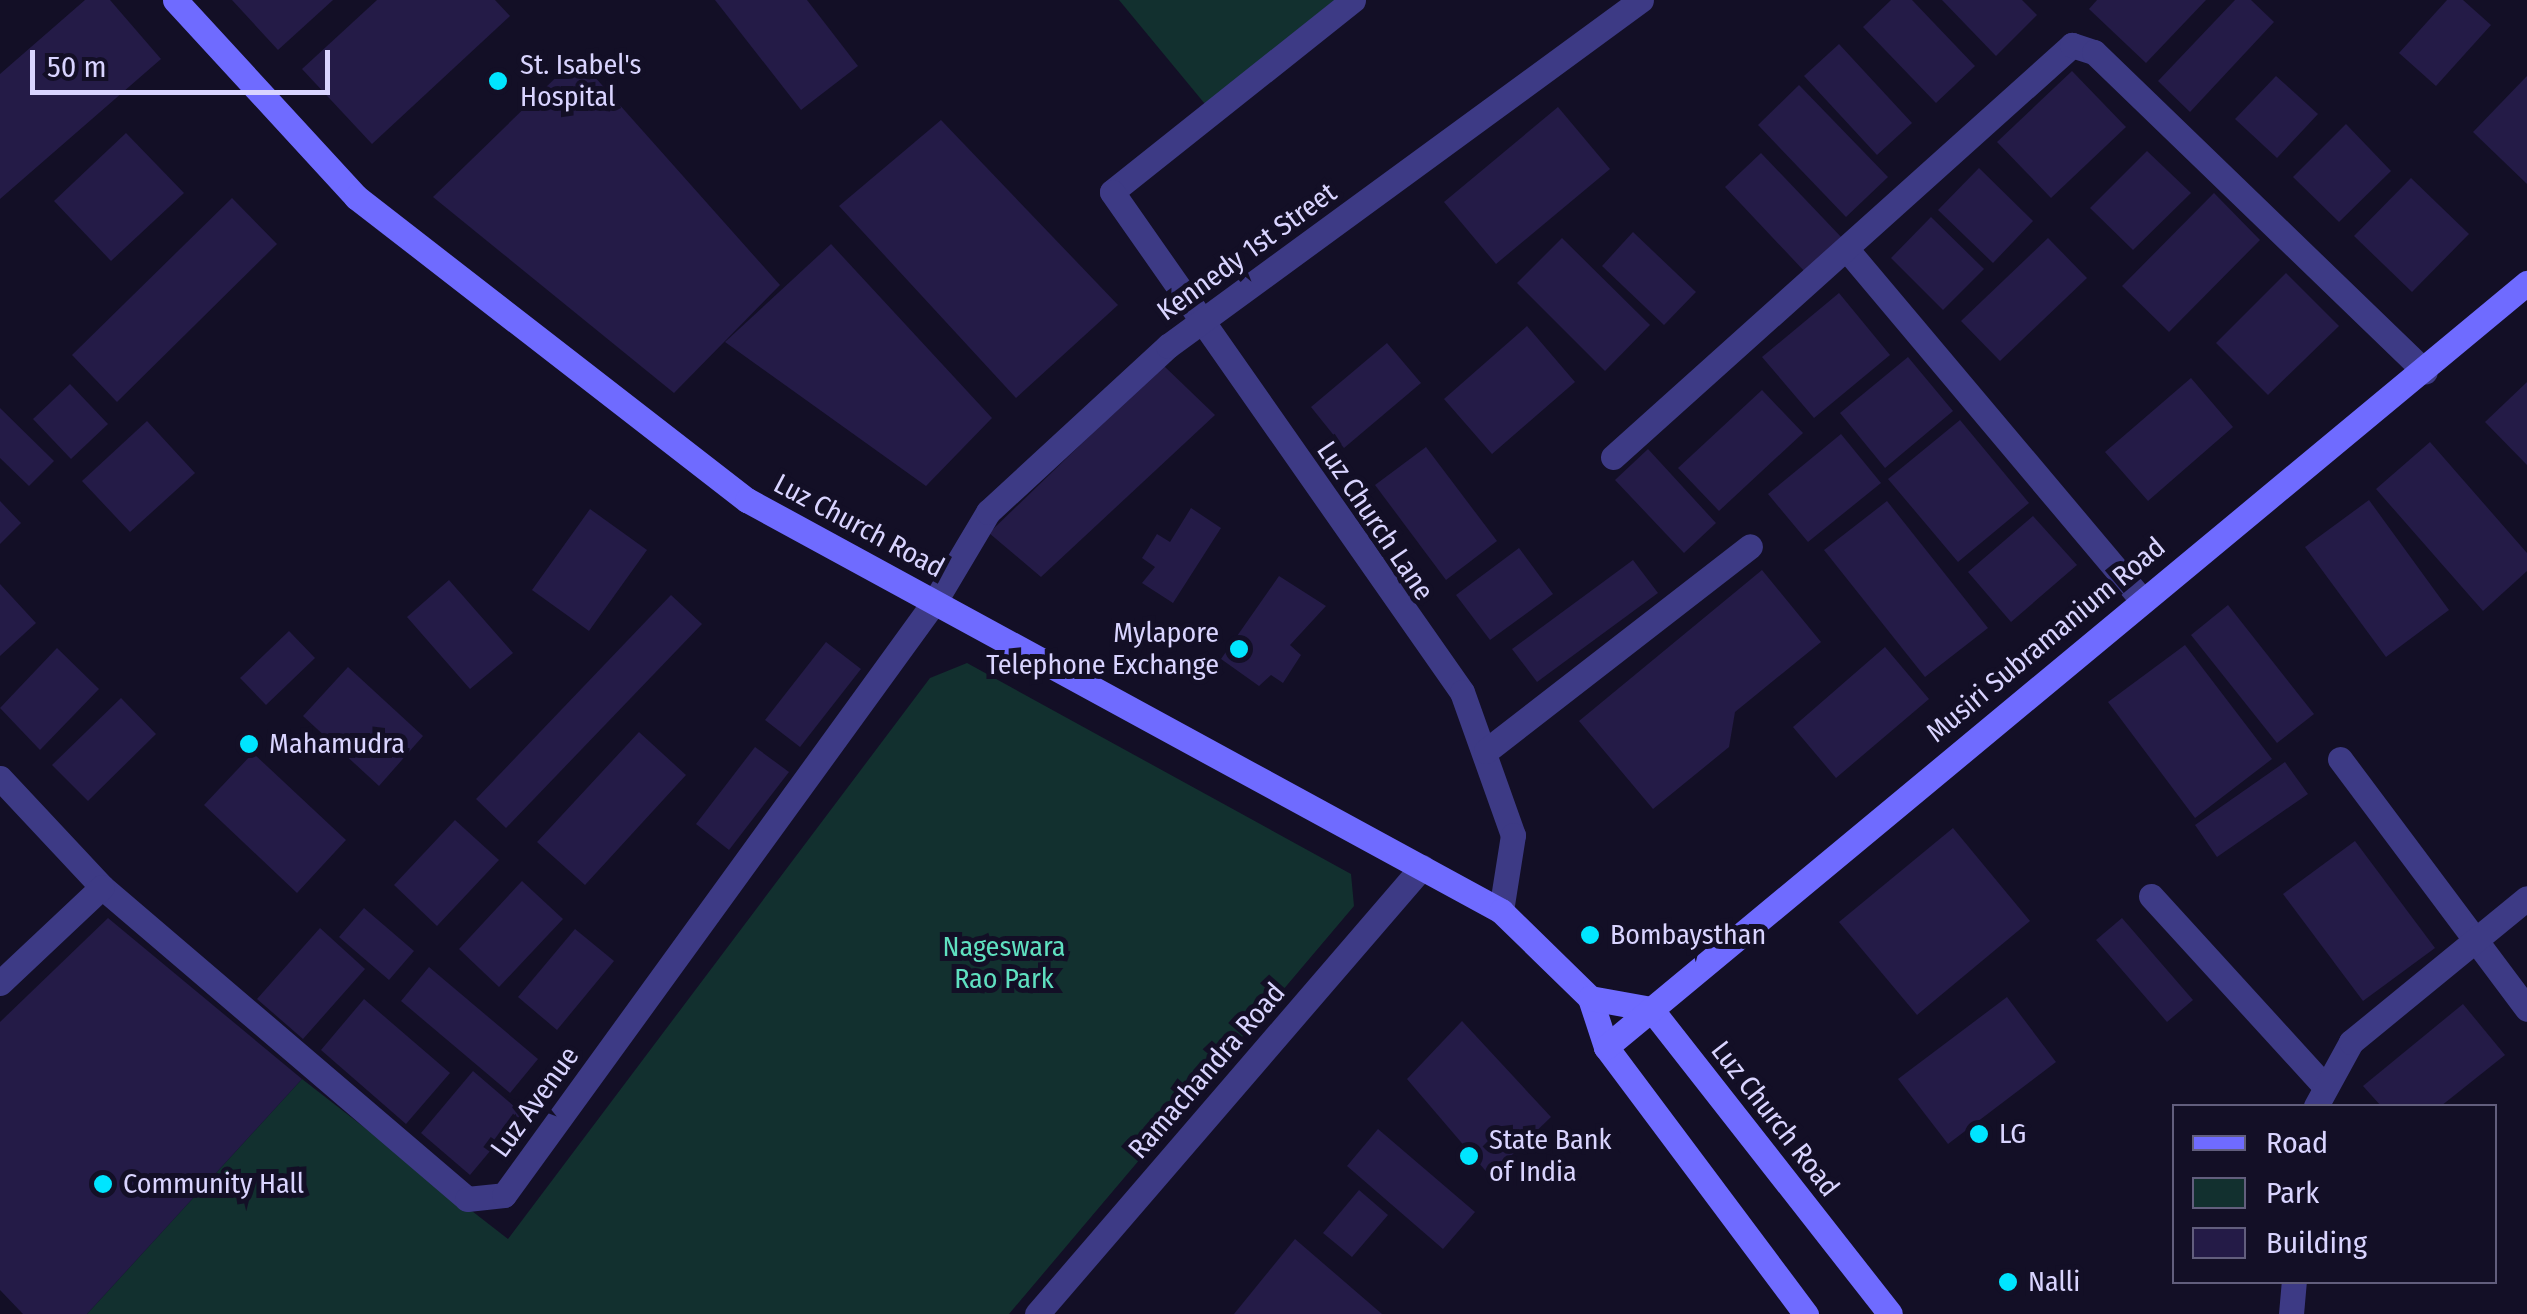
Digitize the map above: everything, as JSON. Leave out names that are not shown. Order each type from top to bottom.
[{"type":"main road","name":"Luz Church Road","points":[[175,0],[399,232],[747,500],[935,601],[1175,740],[1422,866],[1501,911],[1590,998],[1606,1047],[1806,1314]]},
{"type":"main road","name":"Musiri Subramanium Road","points":[[1606,1047],[2141,599],[2424,372],[2527,282]]},
{"type":"main road","points":[[1590,998],[1651,1009]]},
{"type":"main road","name":"Luz Church Road","points":[[1651,1009],[1890,1314]]},
{"type":"street","name":"Luz Church Lane","points":[[1353,0],[1112,192],[1207,322],[1402,618],[1462,692],[1486,751],[1512,835],[1501,911]]},
{"type":"street","name":"Kennedy 1st Street","points":[[935,601],[988,512],[1168,346],[1207,322],[1641,0]]},
{"type":"street","points":[[1613,457],[1849,252],[2063,47],[2084,46],[2424,372]]},
{"type":"street","points":[[1849,252],[2141,599]]},
{"type":"street","points":[[1486,751],[1750,546]]},
{"type":"street","name":"Luz Avenue","points":[[0,778],[102,887],[467,1199],[504,1195],[935,601]]},
{"type":"street","points":[[2340,759],[2527,1009]]},
{"type":"street","name":"Ramachandra Road","points":[[1037,1314],[1422,866]]},
{"type":"street","points":[[0,983],[102,887]]},
{"type":"street","points":[[2151,896],[2319,1095],[2351,1042],[2474,937],[2527,898]]},
{"type":"street","points":[[2291,1314],[2294,1284]]},
{"type":"green space","points":[[1119,0],[1335,0],[1205,104]]},
{"type":"green space","name":"Nageswara Rao Park","points":[[967,663],[1351,874],[1354,906],[1009,1314],[87,1314],[302,1079],[508,1239],[930,678]]},
{"type":"building","points":[[85,0],[110,0],[161,59],[0,199],[0,74]]},
{"type":"building","points":[[232,0],[333,0],[278,50]]},
{"type":"building","points":[[377,0],[495,0],[510,16],[372,144],[302,69]]},
{"type":"building","points":[[715,0],[807,0],[858,66],[801,110]]},
{"type":"building","points":[[1891,0],[1912,0],[1975,66],[1936,103],[1863,27]]},
{"type":"building","points":[[1942,0],[2022,0],[2037,15],[1996,56]]},
{"type":"building","points":[[2097,0],[2206,0],[2146,63],[2089,9]]},
{"type":"building","points":[[2235,0],[2251,0],[2274,22],[2190,112],[2158,81]]},
{"type":"building","points":[[2447,0],[2463,0],[2491,25],[2436,86],[2399,53]]},
{"type":"building","points":[[1839,44],[1912,123],[1877,155],[1804,76]]},
{"type":"building","points":[[577,57],[780,285],[674,393],[433,197]]},
{"type":"building","points":[[2072,71],[2126,127],[2051,198],[1997,142]]},
{"type":"building","points":[[2276,76],[2318,114],[2277,158],[2235,119]]},
{"type":"building","points":[[2527,76],[2527,184],[2473,132]]},
{"type":"building","points":[[1799,85],[1888,177],[1846,217],[1758,125]]},
{"type":"building","points":[[1558,107],[1610,169],[1496,264],[1444,202]]},
{"type":"building","points":[[941,120],[1118,305],[1016,398],[839,206]]},
{"type":"building","points":[[2346,124],[2391,171],[2339,222],[2293,177]]},
{"type":"building","points":[[126,133],[184,193],[111,261],[54,201]]},
{"type":"building","points":[[2147,151],[2191,193],[2133,250],[2090,208]]},
{"type":"building","points":[[1761,153],[1843,239],[1806,273],[1725,187]]},
{"type":"building","points":[[1979,168],[2033,221],[1993,263],[1938,210]]},
{"type":"building","points":[[2411,178],[2469,234],[2412,292],[2354,236]]},
{"type":"building","points":[[2214,193],[2260,240],[2169,332],[2122,286]]},
{"type":"building","points":[[232,198],[277,244],[117,402],[72,355]]},
{"type":"building","points":[[1931,217],[1984,269],[1943,310],[1891,258]]},
{"type":"building","points":[[1633,232],[1696,292],[1664,325],[1602,266]]},
{"type":"building","points":[[1562,238],[1650,325],[1605,371],[1517,283]]},
{"type":"building","points":[[2048,238],[2087,278],[2000,361],[1961,321]]},
{"type":"building","points":[[831,244],[992,418],[926,486],[725,342]]},
{"type":"building","points":[[2286,273],[2339,326],[2268,395],[2216,343]]},
{"type":"building","points":[[1839,293],[1890,355],[1814,418],[1762,357]]},
{"type":"building","points":[[1527,326],[1575,382],[1492,454],[1444,399]]},
{"type":"building","points":[[1387,343],[1421,383],[1344,448],[1311,407]]},
{"type":"building","points":[[1908,357],[1953,411],[1885,468],[1840,413]]},
{"type":"building","points":[[1163,365],[1215,415],[1041,577],[989,533]]},
{"type":"building","points":[[2191,378],[2233,427],[2148,501],[2105,452]]},
{"type":"building","points":[[2527,382],[2527,465],[2485,422]]},
{"type":"building","points":[[70,384],[108,424],[71,459],[33,419]]},
{"type":"building","points":[[1762,390],[1803,433],[1719,511],[1678,468]]},
{"type":"building","points":[[0,408],[54,461],[29,486],[0,458]]},
{"type":"building","points":[[1960,420],[2029,503],[1958,562],[1888,479]]},
{"type":"building","points":[[147,421],[195,473],[130,532],[82,481]]},
{"type":"building","points":[[1841,434],[1881,483],[1808,542],[1768,494]]},
{"type":"building","points":[[2430,442],[2527,553],[2527,571],[2483,611],[2376,489]]},
{"type":"building","points":[[1426,447],[1497,541],[1446,580],[1375,485]]},
{"type":"building","points":[[1648,449],[1716,523],[1684,553],[1615,480]]},
{"type":"building","points":[[2369,500],[2449,610],[2386,657],[2305,547]]},
{"type":"building","points":[[0,501],[21,523],[0,544]]},
{"type":"building","points":[[1887,501],[1988,628],[1925,677],[1824,550]]},
{"type":"building","points":[[1191,508],[1221,528],[1173,603],[1142,583],[1155,567],[1142,558],[1157,534],[1170,542]]},
{"type":"building","points":[[590,509],[647,550],[589,631],[532,590]]},
{"type":"building","points":[[2033,516],[2077,565],[2011,622],[1968,572]]},
{"type":"building","points":[[1519,548],[1553,594],[1490,640],[1456,595]]},
{"type":"building","points":[[1633,560],[1658,593],[1537,682],[1512,649]]},
{"type":"building","points":[[1762,570],[1821,642],[1735,712],[1729,747],[1653,809],[1579,721]]},
{"type":"building","points":[[1279,576],[1326,606],[1290,645],[1301,655],[1283,683],[1271,675],[1259,686],[1221,659]]},
{"type":"building","points":[[449,580],[513,653],[470,689],[407,617]]},
{"type":"building","points":[[0,584],[36,623],[0,656]]},
{"type":"building","points":[[671,595],[702,624],[506,828],[476,799]]},
{"type":"building","points":[[2228,605],[2314,714],[2277,743],[2191,635]]},
{"type":"building","points":[[289,631],[315,658],[266,705],[240,678]]},
{"type":"building","points":[[826,642],[861,669],[800,747],[765,720]]},
{"type":"building","points":[[2185,645],[2272,759],[2195,818],[2108,702]]},
{"type":"building","points":[[1885,647],[1929,699],[1836,778],[1793,727]]},
{"type":"building","points":[[57,648],[99,689],[40,750],[0,708]]},
{"type":"building","points":[[348,667],[423,736],[379,786],[303,716]]},
{"type":"building","points":[[121,698],[156,734],[88,801],[52,765]]},
{"type":"building","points":[[639,732],[686,775],[585,885],[537,842]]},
{"type":"building","points":[[755,747],[789,772],[729,850],[696,824]]},
{"type":"building","points":[[253,753],[346,840],[297,893],[204,805]]},
{"type":"building","points":[[2285,762],[2308,794],[2217,857],[2195,825]]},
{"type":"building","points":[[455,820],[499,860],[437,926],[394,885]]},
{"type":"building","points":[[1953,828],[2030,921],[1917,1015],[1839,922]]},
{"type":"building","points":[[2355,841],[2435,948],[2363,1001],[2283,894]]},
{"type":"building","points":[[522,881],[563,919],[499,987],[459,949]]},
{"type":"building","points":[[364,908],[414,951],[389,980],[339,937]]},
{"type":"building","name":"Community Hall","points":[[108,918],[302,1079],[87,1314],[23,1314],[0,1290],[0,1022]]},
{"type":"building","points":[[2122,918],[2193,1000],[2167,1022],[2096,940]]},
{"type":"building","points":[[320,928],[365,969],[303,1039],[257,999]]},
{"type":"building","points":[[575,929],[614,961],[557,1030],[518,997]]},
{"type":"building","points":[[429,967],[538,1059],[510,1093],[401,1001]]},
{"type":"building","points":[[2007,997],[2056,1062],[1948,1144],[1898,1079]]},
{"type":"building","points":[[364,999],[450,1073],[406,1124],[321,1050]]},
{"type":"building","points":[[2463,1004],[2505,1055],[2444,1104],[2379,1104],[2363,1086]]},
{"type":"building","points":[[1462,1021],[1551,1117],[1490,1176],[1407,1079]]},
{"type":"building","points":[[473,1071],[522,1113],[470,1175],[421,1133]]},
{"type":"building","points":[[1378,1129],[1475,1212],[1443,1249],[1347,1166]]},
{"type":"building","points":[[1359,1190],[1388,1215],[1352,1257],[1323,1233]]},
{"type":"building","points":[[1295,1239],[1382,1314],[1234,1314]]},
{"type":"place","name":"St. Isabel's Hospital","points":[[498,81]]},
{"type":"place","name":"Mylapore Telephone Exchange","points":[[1239,649]]},
{"type":"place","name":"Mahamudra","points":[[249,744]]},
{"type":"place","name":"Bombaysthan","points":[[1590,935]]},
{"type":"place","name":"LG","points":[[1979,1134]]},
{"type":"place","name":"State Bank of India","points":[[1469,1156]]},
{"type":"place","name":"Community Hall","points":[[103,1184]]},
{"type":"place","name":"Nalli","points":[[2008,1282]]}]
